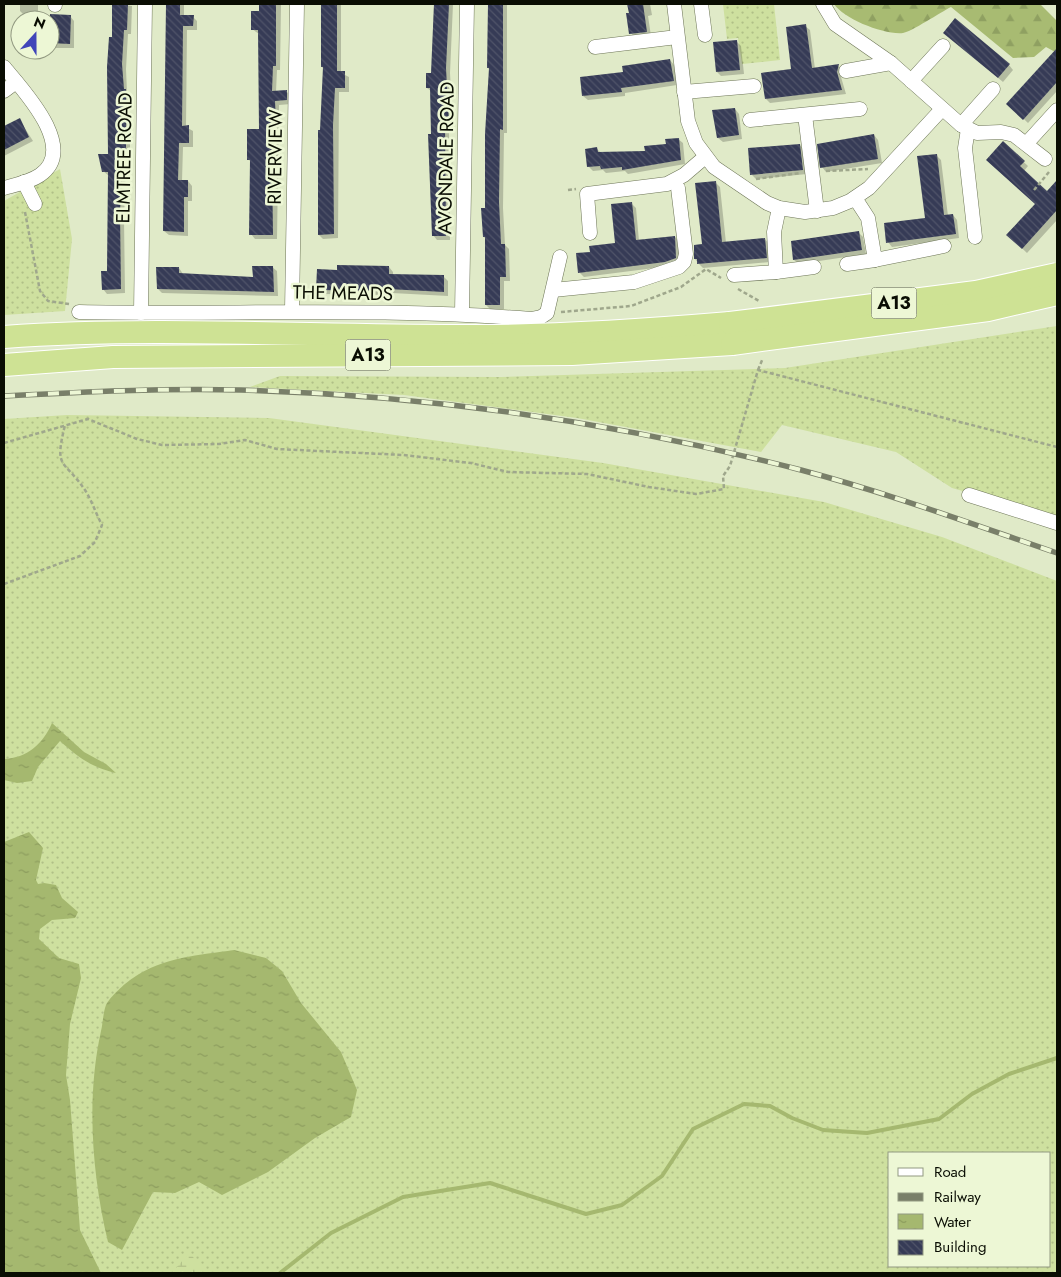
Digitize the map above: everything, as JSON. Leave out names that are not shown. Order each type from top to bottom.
[{"type":"highway","name":"A13","points":[[4,337],[109,333],[731,334],[976,292],[1057,274]]},
{"type":"highway","name":"A13","points":[[988,310],[1057,294]]},
{"type":"highway","name":"A13","points":[[4,366],[113,357],[572,354],[731,334],[988,310],[1057,298]]},
{"type":"street","name":"ELMTREE ROAD","points":[[141,313],[145,4]]},
{"type":"street","name":"RIVERVIEW","points":[[292,311],[296,4]]},
{"type":"street","name":"AVONDALE ROAD","points":[[462,313],[467,4]]},
{"type":"street","points":[[674,4],[688,121],[696,143],[714,167],[767,203],[780,208],[805,212],[842,205],[868,188],[942,109]]},
{"type":"street","points":[[702,4],[706,35]]},
{"type":"street","points":[[822,4],[836,24],[891,63],[965,127],[978,133],[1008,132],[1026,143],[1047,167]]},
{"type":"street","points":[[595,46],[677,37]]},
{"type":"street","points":[[911,81],[943,46]]},
{"type":"street","points":[[846,71],[891,63]]},
{"type":"street","points":[[4,67],[39,112],[51,134],[54,148],[51,160],[40,175],[4,188]]},
{"type":"street","points":[[4,91],[16,82]]},
{"type":"street","points":[[684,92],[754,86]]},
{"type":"street","points":[[974,237],[965,148],[965,127],[994,89]]},
{"type":"street","points":[[750,120],[860,108]]},
{"type":"street","points":[[1026,143],[1057,110]]},
{"type":"street","points":[[805,115],[818,211]]},
{"type":"street","points":[[590,233],[587,194],[668,184],[684,175],[705,157]]},
{"type":"street","points":[[24,182],[35,204]]},
{"type":"street","points":[[553,290],[634,282],[679,267],[684,262],[686,254],[678,188]]},
{"type":"street","points":[[855,198],[868,218],[875,260]]},
{"type":"street","points":[[776,272],[774,232],[780,208]]},
{"type":"street","points":[[848,264],[944,246]]},
{"type":"street","points":[[547,313],[560,257]]},
{"type":"street","points":[[731,281],[814,267]]},
{"type":"street","name":"THE MEADS","points":[[79,312],[292,311],[462,313],[531,319],[541,317],[547,313]]},
{"type":"street","points":[[969,495],[1057,523]]},
{"type":"path","points":[[1034,190],[1047,167]]},
{"type":"path","points":[[754,179],[812,172],[876,169]]},
{"type":"path","points":[[568,190],[577,188]]},
{"type":"path","points":[[35,204],[24,207],[40,291],[48,301],[75,304],[79,312]]},
{"type":"path","points":[[547,313],[631,306],[682,286],[706,269],[731,281],[761,302]]},
{"type":"path","points":[[4,443],[88,419],[137,439],[162,445],[219,444],[245,440],[277,449],[403,455],[471,463],[508,472],[587,474],[648,487],[696,494],[724,489],[722,476],[730,466],[758,370],[765,354]]},
{"type":"path","points":[[758,370],[1057,447]]},
{"type":"path","points":[[4,584],[80,556],[95,542],[102,525],[84,490],[61,463],[60,448],[65,425]]},
{"type":"green space","points":[[723,4],[774,4],[780,60],[742,64],[738,38],[727,39]]},
{"type":"green space","points":[[834,4],[1040,4],[1057,21],[1057,53],[1046,47],[1034,57],[1013,58],[951,7],[907,32],[895,33],[865,25],[846,15]]},
{"type":"green space","points":[[60,169],[72,239],[65,311],[4,315],[4,201]]},
{"type":"green space","points":[[1057,326],[1057,518],[952,488],[896,452],[782,425],[761,452],[577,418],[404,395],[250,387],[280,376],[501,377],[785,368]]},
{"type":"green space","points":[[67,415],[269,418],[603,463],[824,502],[942,537],[1057,581],[1057,1273],[4,1273],[4,419]]},
{"type":"green space","points":[[190,1252],[203,1273],[172,1273]]},
{"type":"water","points":[[52,723],[84,752],[106,764],[116,773],[99,768],[86,761],[60,741],[38,767],[32,781],[17,783],[4,780],[4,759],[27,753],[44,737]]},
{"type":"water","points":[[29,832],[43,848],[36,880],[38,884],[56,885],[62,898],[78,912],[75,918],[52,920],[40,929],[39,939],[59,958],[79,964],[81,978],[70,1024],[66,1075],[70,1100],[80,1230],[101,1273],[4,1273],[4,842]]},
{"type":"water","points":[[234,950],[266,958],[282,971],[301,1003],[341,1052],[357,1090],[351,1117],[315,1138],[268,1172],[222,1195],[199,1182],[175,1193],[153,1192],[122,1250],[108,1242],[98,1190],[93,1137],[92,1110],[96,1057],[106,1005],[114,994],[130,980],[157,965],[182,958]]},
{"type":"building","points":[[112,4],[128,4],[127,30],[124,30],[122,64],[124,89],[126,89],[126,163],[122,163],[120,213],[121,289],[102,290],[101,271],[107,271],[108,172],[102,172],[98,154],[108,154],[107,67],[109,37],[112,37]]},
{"type":"building","points":[[166,4],[180,4],[180,15],[194,15],[193,26],[183,26],[182,126],[189,125],[189,143],[179,143],[178,180],[188,180],[188,197],[184,197],[184,232],[163,231]]},
{"type":"building","points":[[259,4],[276,4],[276,66],[273,66],[272,91],[287,90],[287,100],[275,101],[276,124],[273,124],[272,160],[273,235],[249,235],[250,160],[247,160],[247,129],[259,129],[258,30],[251,30],[251,11],[259,11]]},
{"type":"building","points":[[321,4],[337,4],[337,71],[345,71],[345,88],[335,88],[333,125],[334,234],[318,235],[318,130],[320,130],[323,67],[321,67]]},
{"type":"building","points":[[434,4],[449,4],[446,68],[449,124],[445,124],[446,236],[432,236],[428,134],[431,134],[430,88],[426,88],[426,73],[431,73]]},
{"type":"building","points":[[488,4],[503,4],[503,130],[500,129],[499,202],[501,244],[505,244],[506,277],[500,277],[500,305],[485,305],[485,237],[483,237],[481,208],[485,208],[485,134],[489,68],[487,68]]},
{"type":"building","points":[[627,4],[643,4],[647,32],[629,34],[626,13],[629,13]]},
{"type":"building","points":[[60,14],[71,15],[70,44],[60,44]]},
{"type":"building","points":[[955,18],[1010,64],[998,78],[943,33]]},
{"type":"building","points":[[806,24],[812,68],[839,64],[837,72],[842,90],[765,99],[761,73],[791,69],[786,27]]},
{"type":"building","points":[[737,40],[740,70],[716,72],[713,42]]},
{"type":"building","points":[[1057,48],[1057,82],[1023,120],[1006,104]]},
{"type":"building","points":[[670,59],[674,81],[621,88],[622,92],[582,96],[580,77],[623,72],[622,66]]},
{"type":"building","points":[[735,108],[739,135],[717,138],[712,110]]},
{"type":"building","points":[[20,118],[29,137],[4,150],[4,126]]},
{"type":"building","points":[[874,134],[878,159],[820,168],[817,144]]},
{"type":"building","points":[[679,138],[681,160],[622,170],[622,167],[601,169],[600,166],[587,167],[585,149],[597,147],[598,152],[645,151],[644,146],[666,144],[665,139]]},
{"type":"building","points":[[1003,141],[1025,161],[1020,166],[1047,191],[1057,180],[1057,210],[1022,249],[1006,235],[1035,204],[986,160]]},
{"type":"building","points":[[800,144],[803,170],[750,175],[748,148]]},
{"type":"building","points":[[937,154],[944,215],[953,214],[956,234],[886,243],[884,223],[925,218],[917,156]]},
{"type":"building","points":[[716,181],[722,242],[765,238],[767,258],[697,264],[697,259],[694,259],[694,245],[702,244],[695,183]]},
{"type":"building","points":[[632,202],[636,240],[675,236],[676,258],[665,262],[578,273],[576,253],[590,252],[589,246],[615,243],[611,204]]},
{"type":"building","points":[[859,231],[862,250],[793,260],[791,241]]},
{"type":"building","points":[[337,265],[389,266],[389,274],[444,275],[444,292],[388,289],[388,291],[316,290],[317,269],[337,270]]},
{"type":"building","points":[[252,266],[273,266],[274,292],[157,289],[156,267],[179,267],[179,273],[253,277]]},
{"type":"waterway","points":[[280,1273],[331,1233],[403,1197],[490,1183],[586,1214],[622,1205],[662,1176],[693,1129],[744,1104],[770,1106],[792,1118],[823,1130],[867,1133],[939,1119],[972,1094],[1009,1074],[1057,1058]]},
{"type":"railway","points":[[4,396],[152,390],[241,390],[382,398],[523,414],[663,438],[801,470],[898,499],[1057,553]]}]
